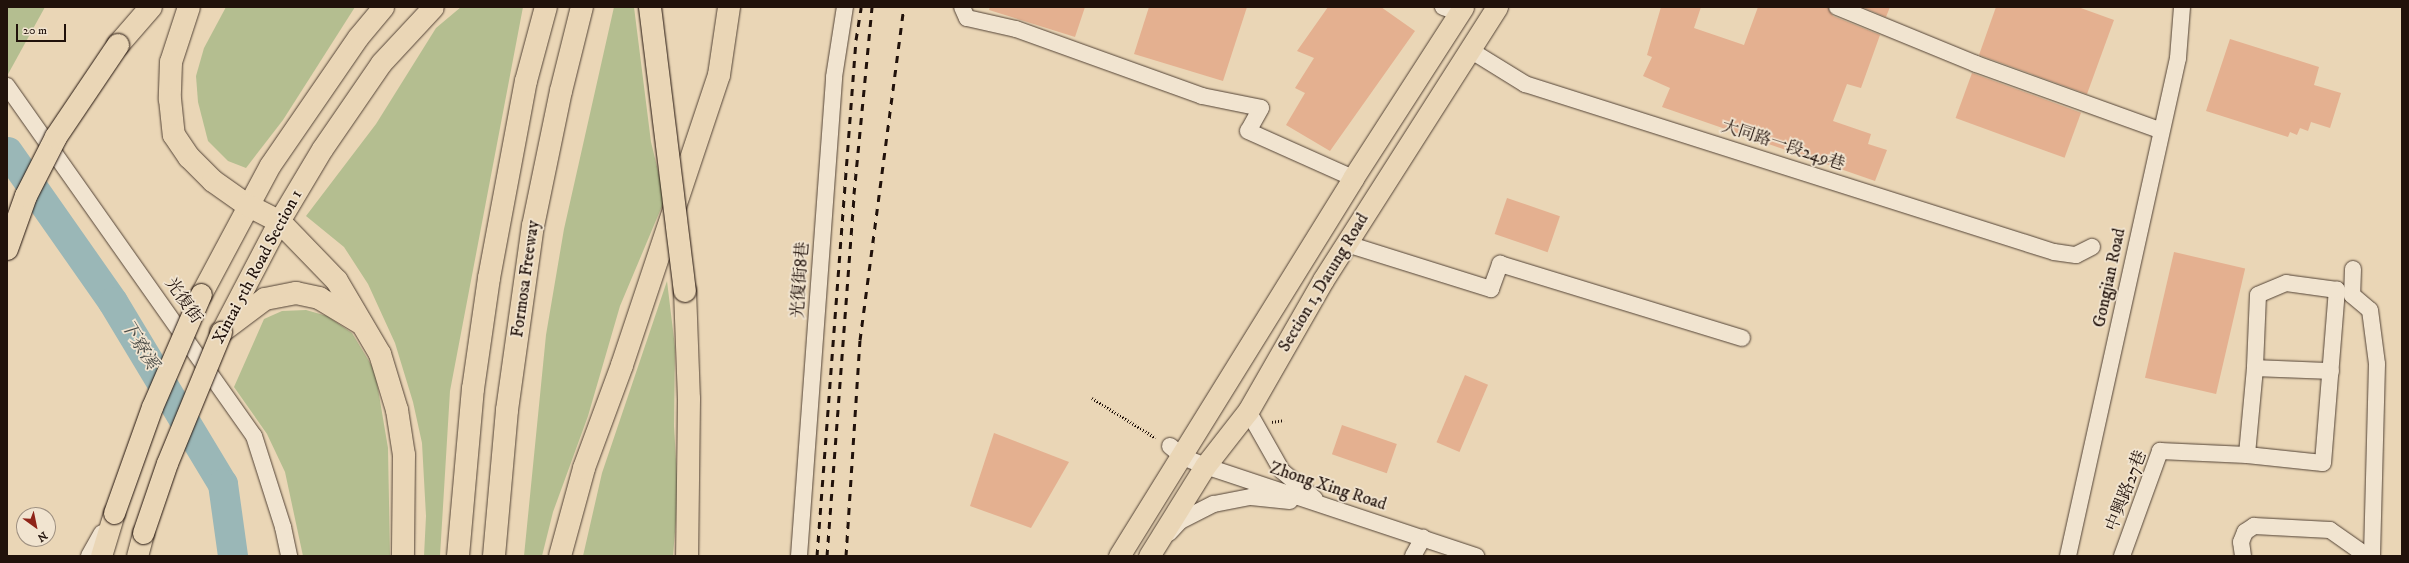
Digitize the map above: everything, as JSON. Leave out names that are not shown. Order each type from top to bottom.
[{"type":"highway","points":[[7,249],[26,196],[56,137],[118,45],[150,7]]},
{"type":"highway","points":[[188,7],[171,62],[170,99],[174,135],[189,157],[213,181],[247,206],[279,221],[337,281],[380,354],[397,410],[404,455],[403,556]]},
{"type":"highway","name":"Formosa Freeway","points":[[458,556],[473,389],[489,278],[526,81],[546,7]]},
{"type":"highway","name":"Formosa Freeway","points":[[494,556],[507,410],[533,226],[561,91],[582,7]]},
{"type":"highway","points":[[650,7],[685,291],[689,406],[686,556]]},
{"type":"highway","points":[[560,556],[584,468],[624,358],[719,75],[729,7]]},
{"type":"highway","points":[[221,332],[265,299],[296,293],[319,298],[362,323]]},
{"type":"main road","name":"Xintai 5th Road Section 1","points":[[101,556],[114,513],[152,407],[201,294],[247,206],[279,152],[358,37],[383,7]]},
{"type":"main road","name":"Xintai 5th Road Section 1","points":[[137,556],[143,533],[170,456],[221,332],[279,221],[322,148],[382,63],[433,7]]},
{"type":"main road","name":"Section 1, Datung Road","points":[[1150,554],[1204,466],[1248,411],[1323,280],[1497,7]]},
{"type":"main road","name":"Section 1, Datung Road","points":[[1119,556],[1177,452],[1300,266],[1455,9]]},
{"type":"main road","points":[[1300,266],[1323,280]]},
{"type":"street","name":"光復街8巷","points":[[800,556],[834,77],[845,7]]},
{"type":"street","points":[[962,7],[967,18],[1016,29],[1202,96],[1261,108],[1248,131],[1353,178]]},
{"type":"street","points":[[1837,7],[1976,64],[2157,129]]},
{"type":"street","name":"Gongjian Road","points":[[2068,556],[2178,58],[2182,7]]},
{"type":"street","name":"大同路一段249巷","points":[[1470,50],[1525,84],[2054,252],[2076,255],[2092,248]]},
{"type":"street","name":"光復街","points":[[7,86],[254,436],[283,527],[289,556]]},
{"type":"street","points":[[1347,244],[1490,289],[1500,264],[1742,338]]},
{"type":"street","points":[[2353,269],[2352,295],[2370,310],[2377,364],[2372,556]]},
{"type":"street","name":"中興路27巷","points":[[2122,556],[2160,451],[2247,455],[2323,463],[2337,290],[2286,283],[2258,295],[2255,368],[2247,455]]},
{"type":"street","points":[[2255,368],[2331,372]]},
{"type":"street","points":[[1248,411],[1282,471],[1321,504]]},
{"type":"street","name":"Zhong Xing Road","points":[[1177,452],[1204,466],[1476,556]]},
{"type":"street","points":[[1150,554],[1180,521],[1214,504],[1251,497],[1321,504]]},
{"type":"street","points":[[89,556],[114,513]]},
{"type":"street","points":[[2243,556],[2243,537],[2245,532],[2254,526],[2330,530],[2359,548],[2367,556]]},
{"type":"street","points":[[1413,556],[1423,538]]},
{"type":"path","points":[[1092,398],[1177,452]]},
{"type":"green space","points":[[7,7],[45,7],[7,76]]},
{"type":"green space","points":[[226,7],[355,7],[283,120],[246,168],[228,161],[208,141],[198,102],[196,76],[204,48]]},
{"type":"green space","points":[[461,7],[523,7],[450,391],[440,556],[424,556],[426,516],[422,443],[413,402],[395,343],[368,284],[344,247],[306,216],[376,124],[436,28]]},
{"type":"green space","points":[[614,7],[634,7],[651,142],[665,199],[620,306],[588,416],[553,512],[542,556],[524,556],[546,335],[564,229]]},
{"type":"green space","points":[[667,281],[675,347],[674,426],[678,495],[673,556],[583,556],[602,473]]},
{"type":"green space","points":[[306,310],[327,316],[352,333],[375,371],[388,448],[390,556],[303,556],[285,472],[267,434],[234,387],[264,319],[282,311]]},
{"type":"building","points":[[990,7],[1085,7],[1075,37],[989,10]]},
{"type":"building","points":[[1149,7],[1247,7],[1223,81],[1134,54]]},
{"type":"building","points":[[1328,7],[1381,7],[1415,31],[1330,151],[1286,125],[1305,93],[1295,88],[1314,58],[1297,51]]},
{"type":"building","points":[[1661,7],[1701,7],[1694,28],[1744,45],[1758,7],[1828,7],[1833,16],[1880,35],[1861,88],[1847,84],[1833,121],[1871,134],[1868,144],[1887,150],[1875,181],[1662,107],[1670,88],[1643,76],[1652,57],[1647,55]]},
{"type":"building","points":[[1862,7],[1890,7],[1886,17]]},
{"type":"building","points":[[1996,7],[2078,7],[2114,20],[2087,94],[1979,55]]},
{"type":"building","points":[[2230,39],[2319,67],[2314,85],[2341,93],[2330,128],[2311,122],[2308,131],[2300,128],[2297,135],[2290,132],[2288,137],[2206,111]]},
{"type":"building","points":[[1972,73],[2081,113],[2065,158],[1956,118]]},
{"type":"building","points":[[1507,198],[1560,216],[1548,252],[1495,234]]},
{"type":"building","points":[[2174,252],[2245,268],[2216,394],[2145,378]]},
{"type":"building","points":[[1465,375],[1488,385],[1459,452],[1436,442]]},
{"type":"building","points":[[1342,425],[1397,444],[1387,473],[1332,454]]},
{"type":"building","points":[[994,433],[1069,462],[1031,528],[970,506]]},
{"type":"waterway","name":"下寮溪","points":[[8,152],[113,302],[223,484],[233,556]]},
{"type":"railway","points":[[817,556],[856,40],[861,7]]},
{"type":"railway","points":[[827,556],[854,194],[872,7]]},
{"type":"railway","points":[[846,556],[860,340],[904,7]]}]
